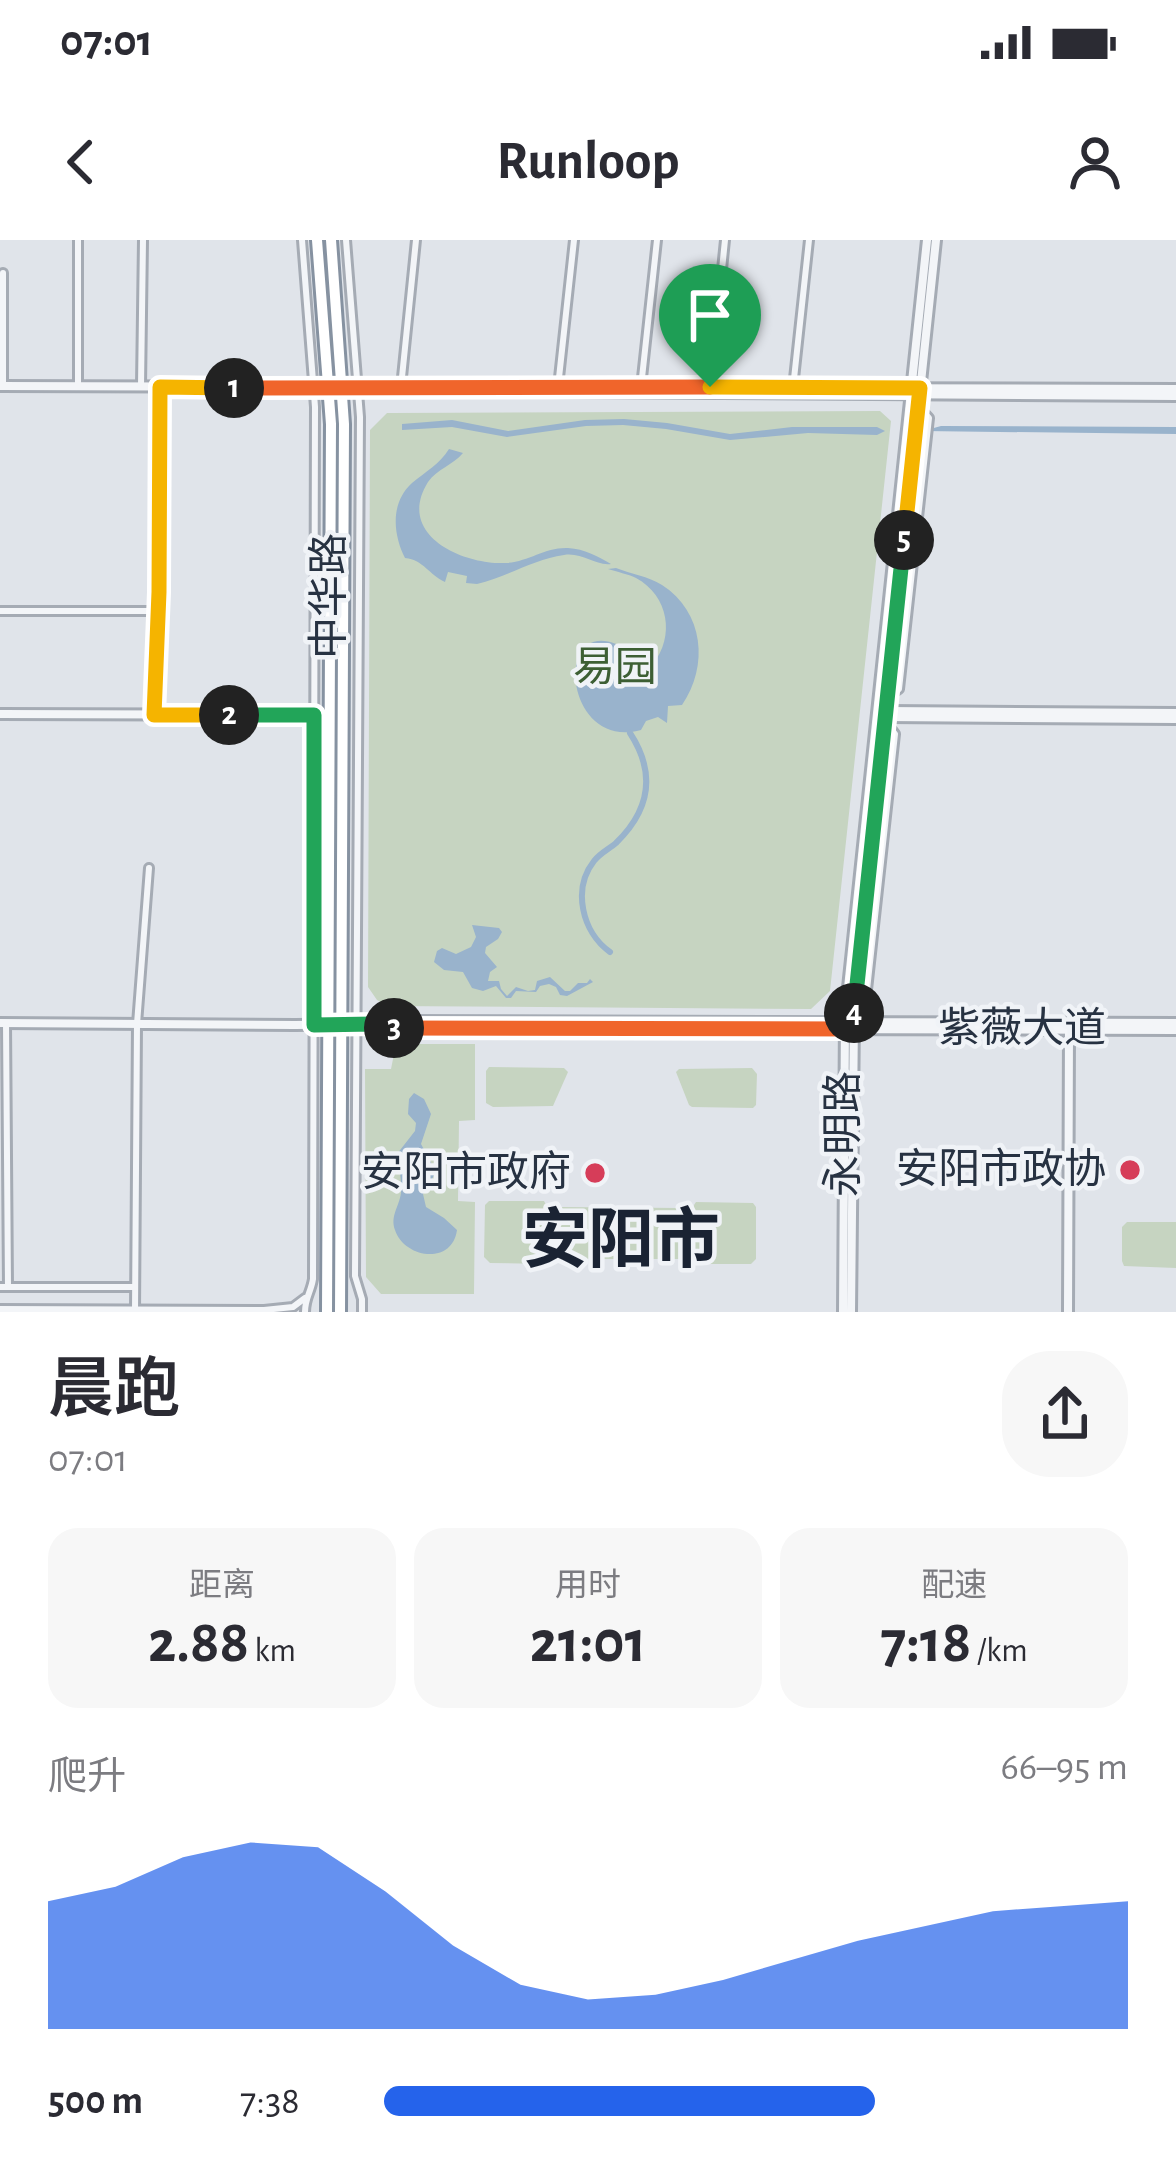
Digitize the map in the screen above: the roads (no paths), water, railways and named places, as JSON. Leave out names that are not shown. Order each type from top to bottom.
[{"type":"highway","name":"中华路","points":[[317,240],[337,389],[329,716],[340,1312]]},
{"type":"highway","name":"中华路","points":[[327,1312],[335,1025],[337,389],[331,240]]},
{"type":"street","points":[[78,240],[78,387]]},
{"type":"street","points":[[141,387],[142,240]]},
{"type":"street","points":[[0,1309],[281,1309],[300,1303],[310,1291],[314,388],[302,240]]},
{"type":"street","points":[[346,240],[358,389],[356,1276],[362,1312]]},
{"type":"street","points":[[400,387],[416,240]]},
{"type":"street","points":[[558,387],[574,240]]},
{"type":"street","points":[[641,387],[657,240]]},
{"type":"street","points":[[710,387],[725,240]]},
{"type":"street","points":[[794,388],[809,240]]},
{"type":"street","name":"永明路","points":[[847,1312],[849,1025],[932,240]]},
{"type":"street","points":[[3,273],[1,386],[710,387],[916,395]]},
{"type":"street","points":[[154,715],[160,387]]},
{"type":"street","points":[[384,389],[409,393],[1176,393]]},
{"type":"street","name":"永明路","points":[[849,1025],[886,716],[916,395]]},
{"type":"street","points":[[0,610],[158,611]]},
{"type":"street","points":[[0,714],[329,716]]},
{"type":"street","points":[[886,716],[1176,716]]},
{"type":"street","points":[[135,1311],[137,1024],[149,868]]},
{"type":"street","points":[[3,1023],[4,1287],[135,1287]]},
{"type":"street","name":"紫薇大道","points":[[3,1023],[374,1024],[394,1028],[1176,1026]]},
{"type":"street","name":"紫薇大道","points":[[849,1025],[1176,1026]]},
{"type":"street","points":[[1068,1312],[1069,1029]]},
{"type":"street","points":[[305,1298],[305,1312]]},
{"type":"water","points":[[624,419],[730,434],[792,427],[877,427],[885,431],[730,440],[623,425],[507,437],[452,427],[402,430],[402,424],[452,420],[508,431]]},
{"type":"water","points":[[941,426],[1176,427],[1176,434],[923,431]]},
{"type":"water","points":[[449,449],[463,453],[428,482],[420,501],[420,517],[438,543],[489,562],[514,562],[568,548],[611,564],[564,555],[477,584],[448,572],[445,582],[405,558],[396,529],[400,500]]},
{"type":"water","points":[[608,569],[657,582],[676,596],[698,640],[696,674],[682,705],[668,706],[667,723],[658,717],[646,721],[641,730],[616,731],[596,722],[576,686],[576,666],[583,650],[596,641],[616,644],[620,659],[634,667],[653,664],[660,653],[666,629],[662,606],[636,578]]},
{"type":"water","points":[[472,925],[502,932],[485,953],[497,967],[488,981],[499,981],[507,996],[516,987],[535,990],[537,981],[550,977],[565,991],[590,979],[593,982],[567,996],[549,984],[536,992],[516,991],[511,998],[506,998],[496,986],[483,991],[472,988],[463,972],[444,970],[434,962],[442,948],[456,954],[471,947],[476,937]]},
{"type":"water","points":[[414,1093],[424,1099],[431,1114],[421,1144],[436,1172],[423,1194],[426,1207],[457,1230],[453,1241],[438,1253],[408,1247],[394,1225],[401,1193],[397,1154],[415,1131],[416,1123],[408,1114]]},
{"type":"waterway","points":[[610,952],[587,922],[583,884],[594,861],[627,830],[642,804],[644,762],[630,733]]},
{"type":"place","name":"安阳市政协","points":[[1130,1170]]},
{"type":"place","name":"安阳市政府","points":[[595,1173]]},
{"type":"district","name":"安阳市","points":[[621,1242]]},
{"type":"park label","name":"易园","points":[[615,668]]}]
